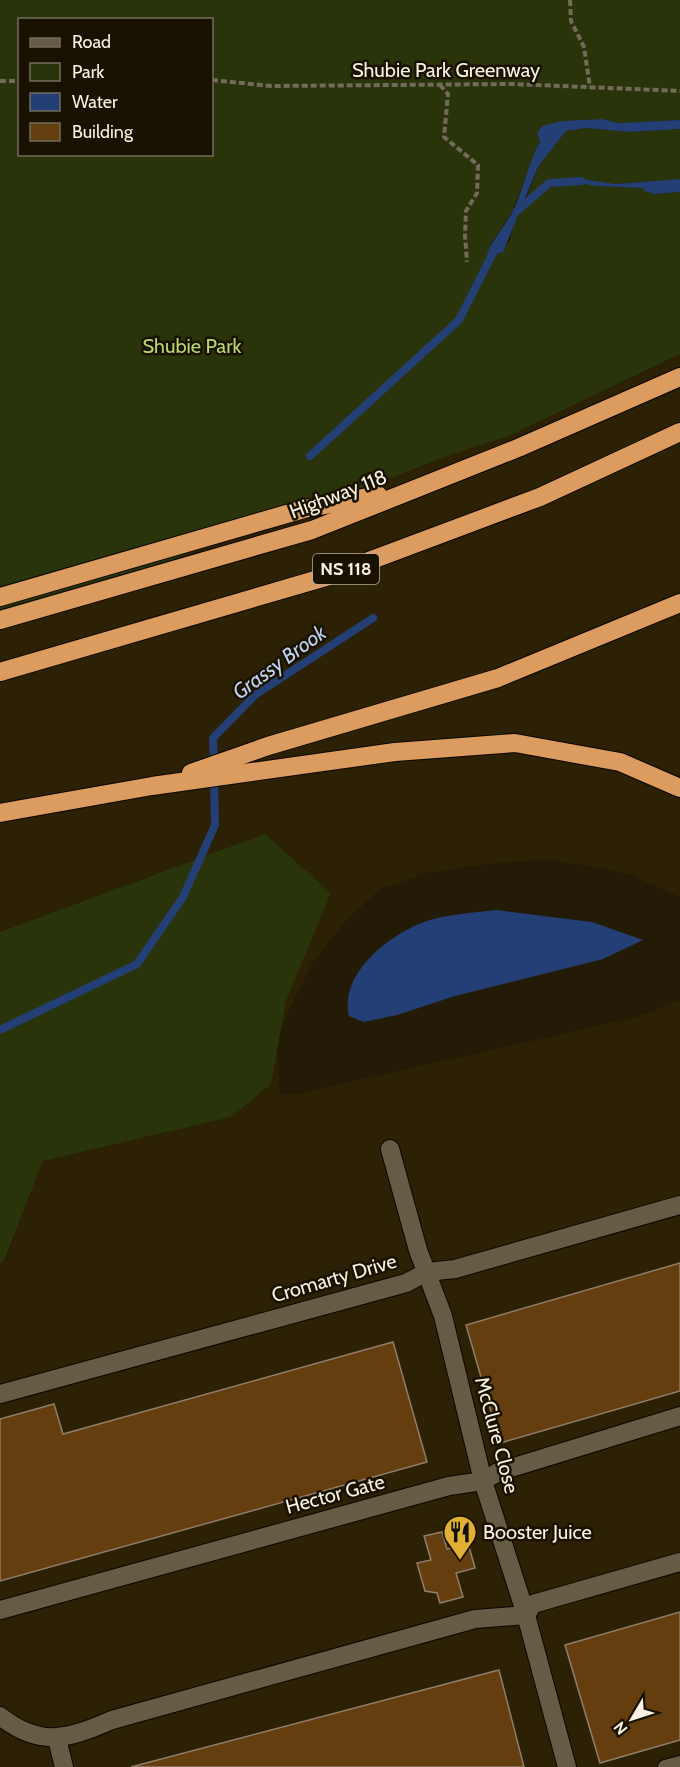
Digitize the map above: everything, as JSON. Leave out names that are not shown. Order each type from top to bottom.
[{"type":"highway","name":"Highway 118","points":[[0,620],[312,531],[518,448],[680,377]]},
{"type":"highway","name":"NS 118","points":[[0,672],[329,576],[540,497],[680,432]]},
{"type":"highway","points":[[0,597],[304,509],[418,487]]},
{"type":"highway","points":[[182,779],[268,746],[498,678],[680,603]]},
{"type":"highway","points":[[0,813],[182,779],[268,771],[395,752],[515,743],[620,762],[680,788]]},
{"type":"street","name":"McClure Close","points":[[390,1149],[418,1250],[443,1316],[483,1481],[526,1615],[567,1767]]},
{"type":"street","name":"Cromarty Drive","points":[[0,1394],[406,1283],[427,1272],[455,1269],[680,1205]]},
{"type":"street","name":"Hector Gate","points":[[0,1610],[449,1486],[483,1481],[498,1472],[680,1416]]},
{"type":"street","points":[[0,1716],[29,1734],[57,1739],[111,1720],[475,1619],[526,1615],[533,1604],[680,1562]]},
{"type":"street","points":[[57,1739],[64,1767]]},
{"type":"lane","points":[[665,1767],[680,1763]]},
{"type":"path","points":[[570,0],[571,21],[584,47],[590,87]]},
{"type":"path","name":"Shubie Park Greenway","points":[[213,80],[271,86],[440,84],[680,91]]},
{"type":"path","points":[[0,81],[18,81]]},
{"type":"path","points":[[440,84],[448,94],[444,137],[478,165],[477,192],[466,211],[467,262]]},
{"type":"shaded area","points":[[680,354],[680,897],[625,873],[553,860],[496,863],[426,873],[379,890],[345,922],[311,965],[281,1027],[277,1050],[280,1094],[296,1094],[637,1017],[680,1000],[680,1767],[0,1767],[0,1263],[5,1261],[43,1161],[231,1117],[279,1026],[286,1001],[331,893],[265,834],[0,932],[0,624],[470,448],[509,436]]},
{"type":"green space","name":"Shubie Park","points":[[0,0],[680,0],[680,120],[619,123],[602,119],[562,121],[540,142],[512,212],[491,244],[493,255],[500,254],[510,240],[514,222],[522,210],[538,167],[566,131],[586,128],[629,132],[680,129],[680,179],[616,184],[574,178],[596,186],[643,188],[655,194],[680,192],[680,354],[509,436],[470,448],[0,624]]},
{"type":"green space","points":[[265,834],[331,893],[286,1001],[271,1084],[231,1117],[43,1161],[4,1261],[0,1263],[0,932]]},
{"type":"water","points":[[602,119],[619,123],[680,120],[680,129],[629,132],[586,128],[566,131],[538,167],[503,252],[489,257],[487,254],[490,248],[517,201],[540,142],[537,133],[542,126],[562,121]]},
{"type":"water","points":[[574,178],[616,184],[680,179],[680,192],[655,194],[644,191],[643,188],[596,186],[571,181]]},
{"type":"water","points":[[497,910],[592,922],[643,940],[603,959],[455,996],[397,1015],[364,1022],[349,1016],[348,1001],[351,987],[358,973],[367,960],[392,939],[406,930],[437,918]]},
{"type":"building","points":[[680,1263],[680,1391],[500,1443],[466,1325]]},
{"type":"building","points":[[393,1342],[427,1462],[0,1581],[0,1419],[54,1404],[63,1434]]},
{"type":"building","points":[[442,1532],[447,1549],[468,1543],[475,1568],[456,1573],[463,1597],[440,1603],[437,1593],[425,1591],[417,1563],[431,1560],[424,1536]]},
{"type":"building","points":[[680,1612],[680,1740],[600,1763],[565,1645]]},
{"type":"building","points":[[499,1670],[524,1767],[131,1767]]},
{"type":"waterway","name":"Grassy Brook","points":[[517,211],[549,183],[581,181]]},
{"type":"waterway","name":"Grassy Brook","points":[[310,456],[459,320],[496,247]]},
{"type":"waterway","name":"Grassy Brook","points":[[214,763],[213,738],[255,695],[373,618]]},
{"type":"waterway","name":"Grassy Brook","points":[[0,1030],[137,964],[183,897],[215,825],[214,778]]},
{"type":"place","name":"Booster Juice","points":[[460,1561]]}]
